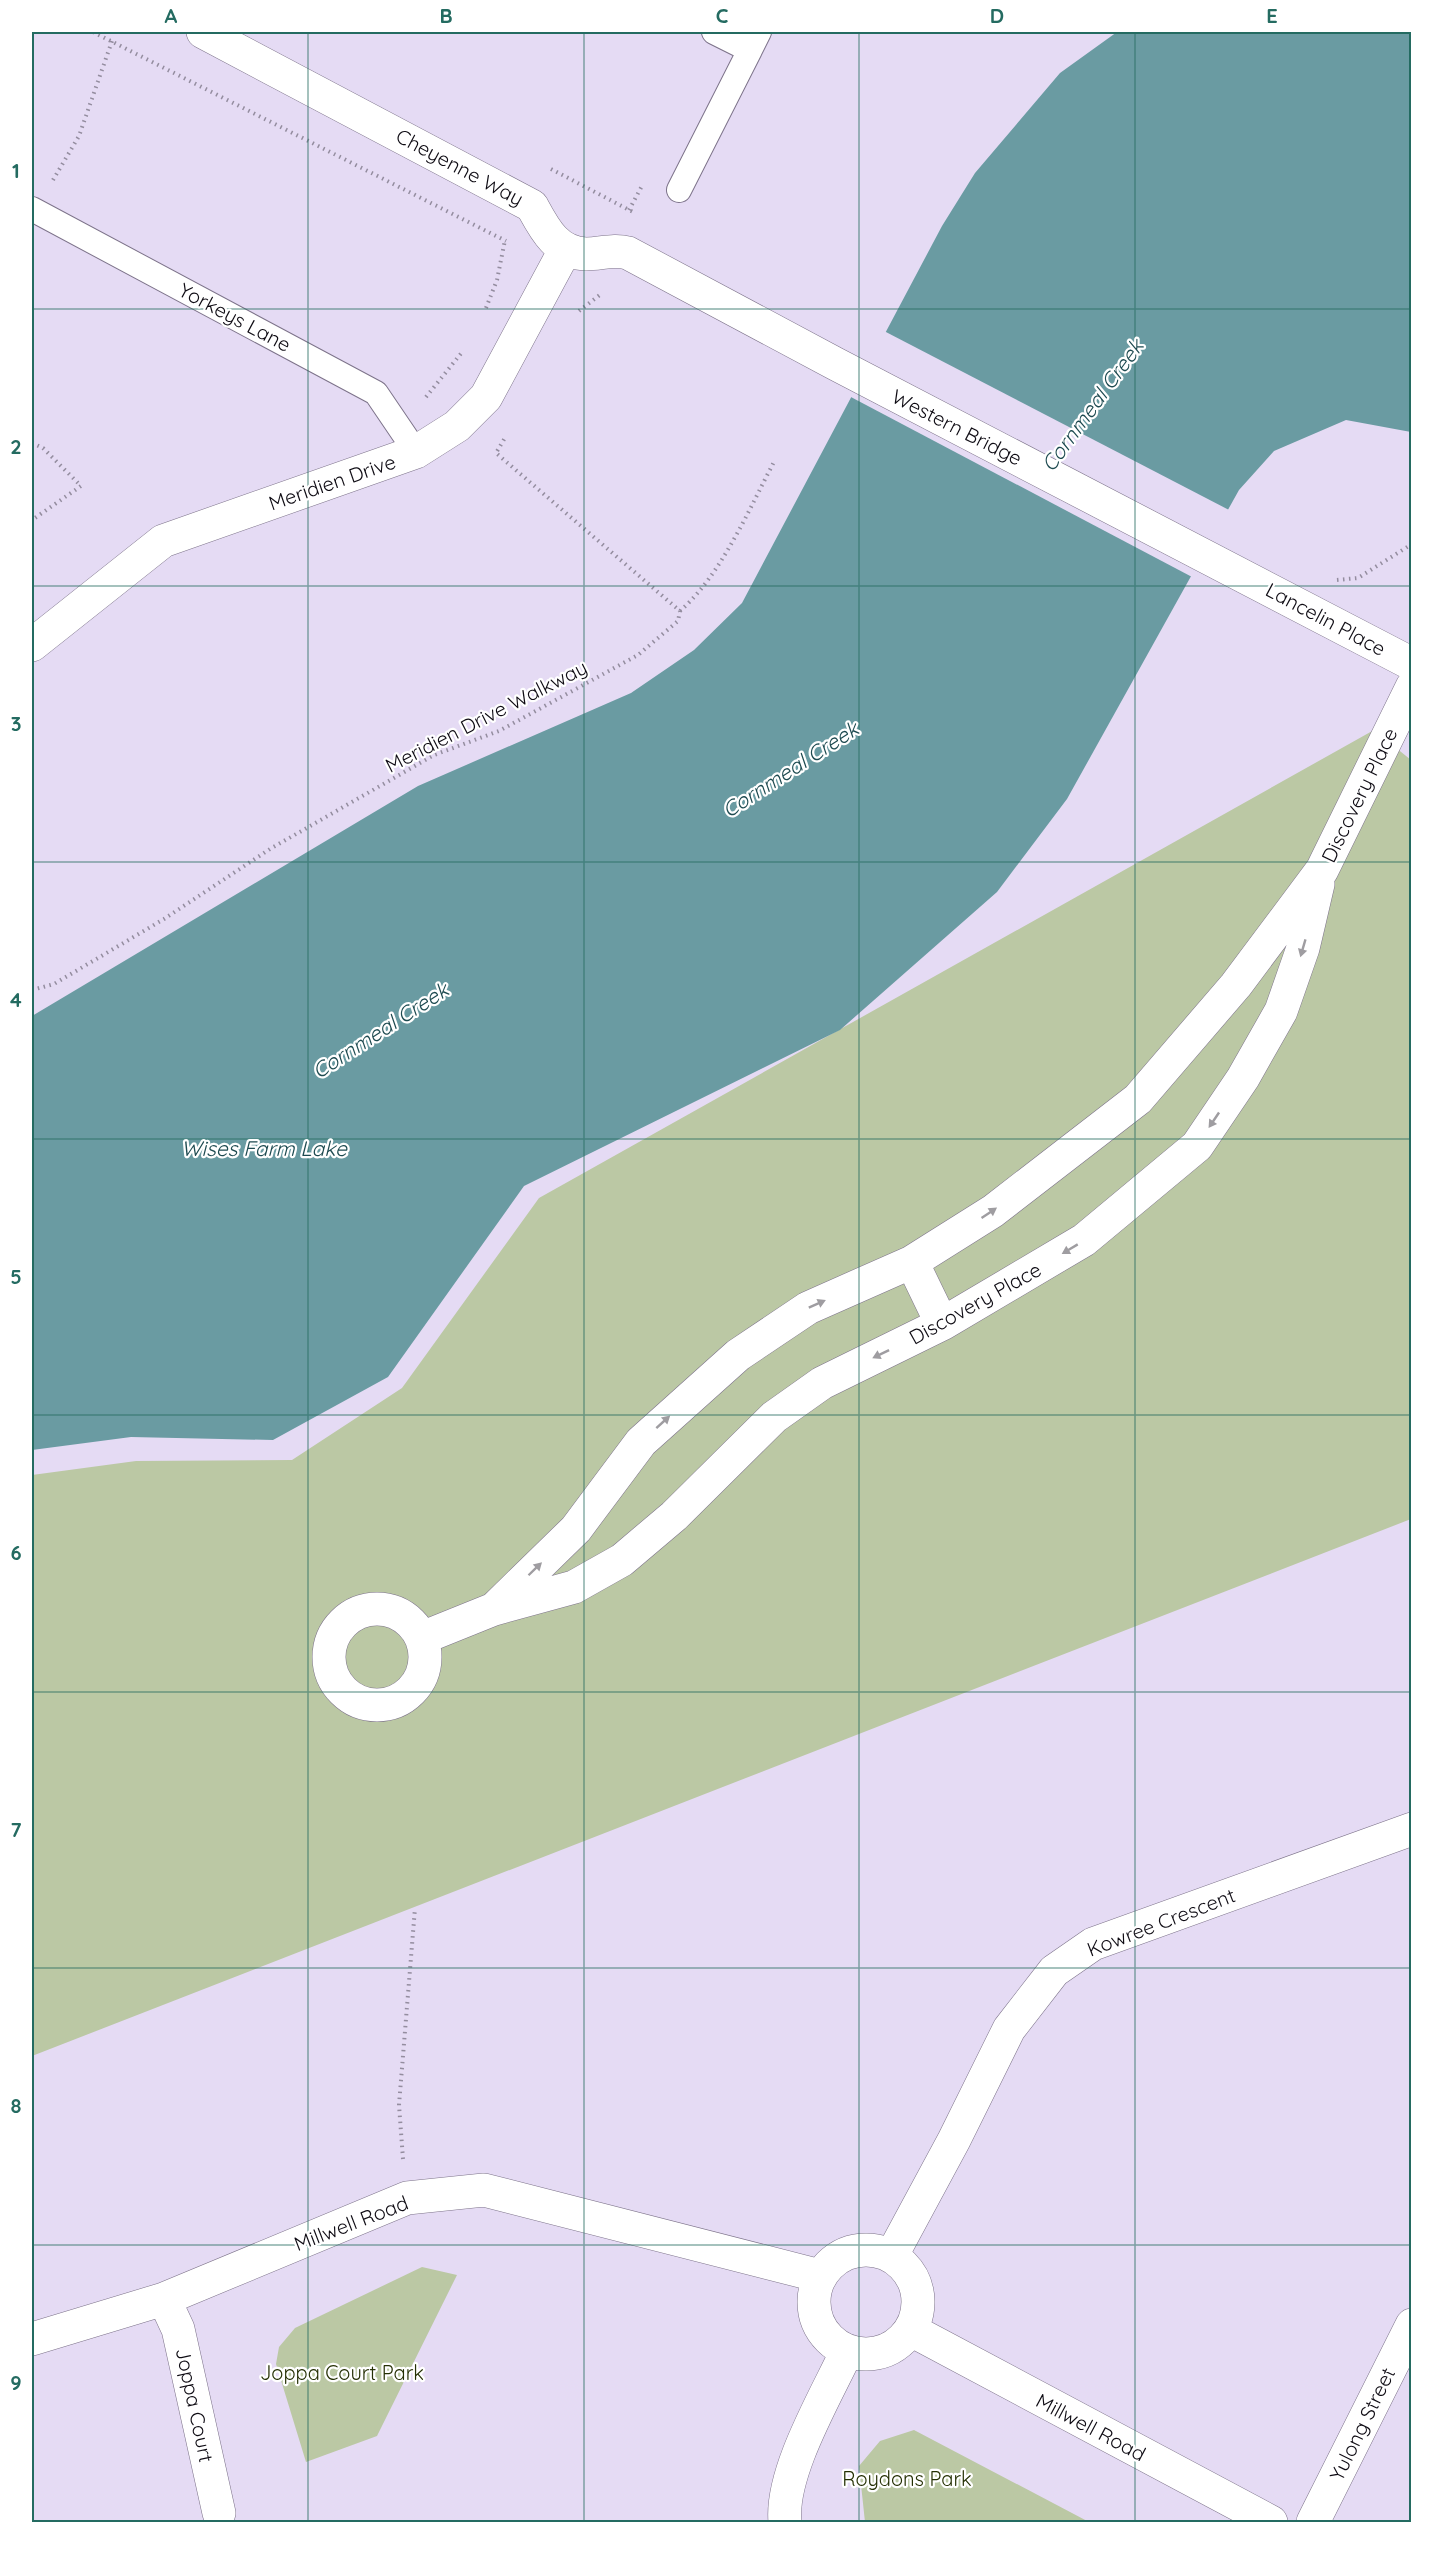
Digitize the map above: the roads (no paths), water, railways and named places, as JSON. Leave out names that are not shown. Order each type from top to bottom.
[{"type":"street","name":"Cheyenne Way","points":[[203,32],[532,206],[561,258]]},
{"type":"street","name":"Western Bridge","points":[[561,258],[618,250],[628,253],[834,363],[1241,574]]},
{"type":"street","name":"Meridien Drive","points":[[32,645],[163,541],[416,452],[458,426],[486,397],[561,258]]},
{"type":"street","name":"Lancelin Place","points":[[1241,574],[1412,664]]},
{"type":"street","name":"Discovery Place","points":[[494,1609],[576,1529],[641,1442],[738,1355],[808,1308],[912,1262],[993,1211],[1138,1099],[1236,985],[1322,870],[1412,687]]},
{"type":"street","name":"Discovery Place","points":[[422,1638],[494,1609],[574,1587],[622,1560],[674,1516],[774,1417],[822,1383],[942,1324],[1084,1240],[1197,1146],[1243,1078],[1281,1011],[1303,948],[1322,870]]},
{"type":"street","points":[[912,1262],[942,1324]]},
{"type":"street","name":"Kowree Crescent","points":[[892,2255],[954,2140],[1008,2028],[1054,1971],[1093,1944],[1412,1830]]},
{"type":"street","name":"Millwell Road","points":[[32,2339],[164,2299],[407,2198],[484,2190],[820,2276]]},
{"type":"street","points":[[872,2249],[892,2255],[908,2270],[918,2289],[918,2310],[911,2330],[899,2344],[882,2352],[865,2354],[847,2351],[828,2338],[816,2319],[814,2297],[820,2276],[834,2260],[852,2250],[872,2249]]},
{"type":"street","name":"Joppa Court","points":[[164,2299],[178,2329],[219,2513]]},
{"type":"street","name":"Yulong Street","points":[[1313,2523],[1412,2325]]},
{"type":"street","name":"Millwell Road","points":[[911,2330],[1271,2523]]},
{"type":"street","points":[[785,2523],[784,2512],[795,2460],[847,2351]]},
{"type":"lane","points":[[679,190],[755,41],[714,32]]},
{"type":"lane","name":"Yorkeys Lane","points":[[33,210],[376,393],[416,452]]},
{"type":"water","name":"Wises Farm Lake","points":[[1117,32],[1411,32],[1411,432],[1346,420],[1274,451],[1239,490],[1067,799],[997,892],[840,1030],[524,1186],[388,1377],[273,1440],[131,1437],[32,1450],[32,1016],[418,786],[631,693],[694,650],[742,603],[942,226],[975,173],[1060,73]]},
{"type":"water label","name":"Cornmeal Creek","points":[[1092,405]]},
{"type":"water label","name":"Cornmeal Creek","points":[[790,769]]},
{"type":"water label","name":"Cornmeal Creek","points":[[380,1030]]},
{"type":"park label","name":"Joppa Court Park","points":[[342,2372]]},
{"type":"park label","name":"Roydons Park","points":[[907,2478]]}]
